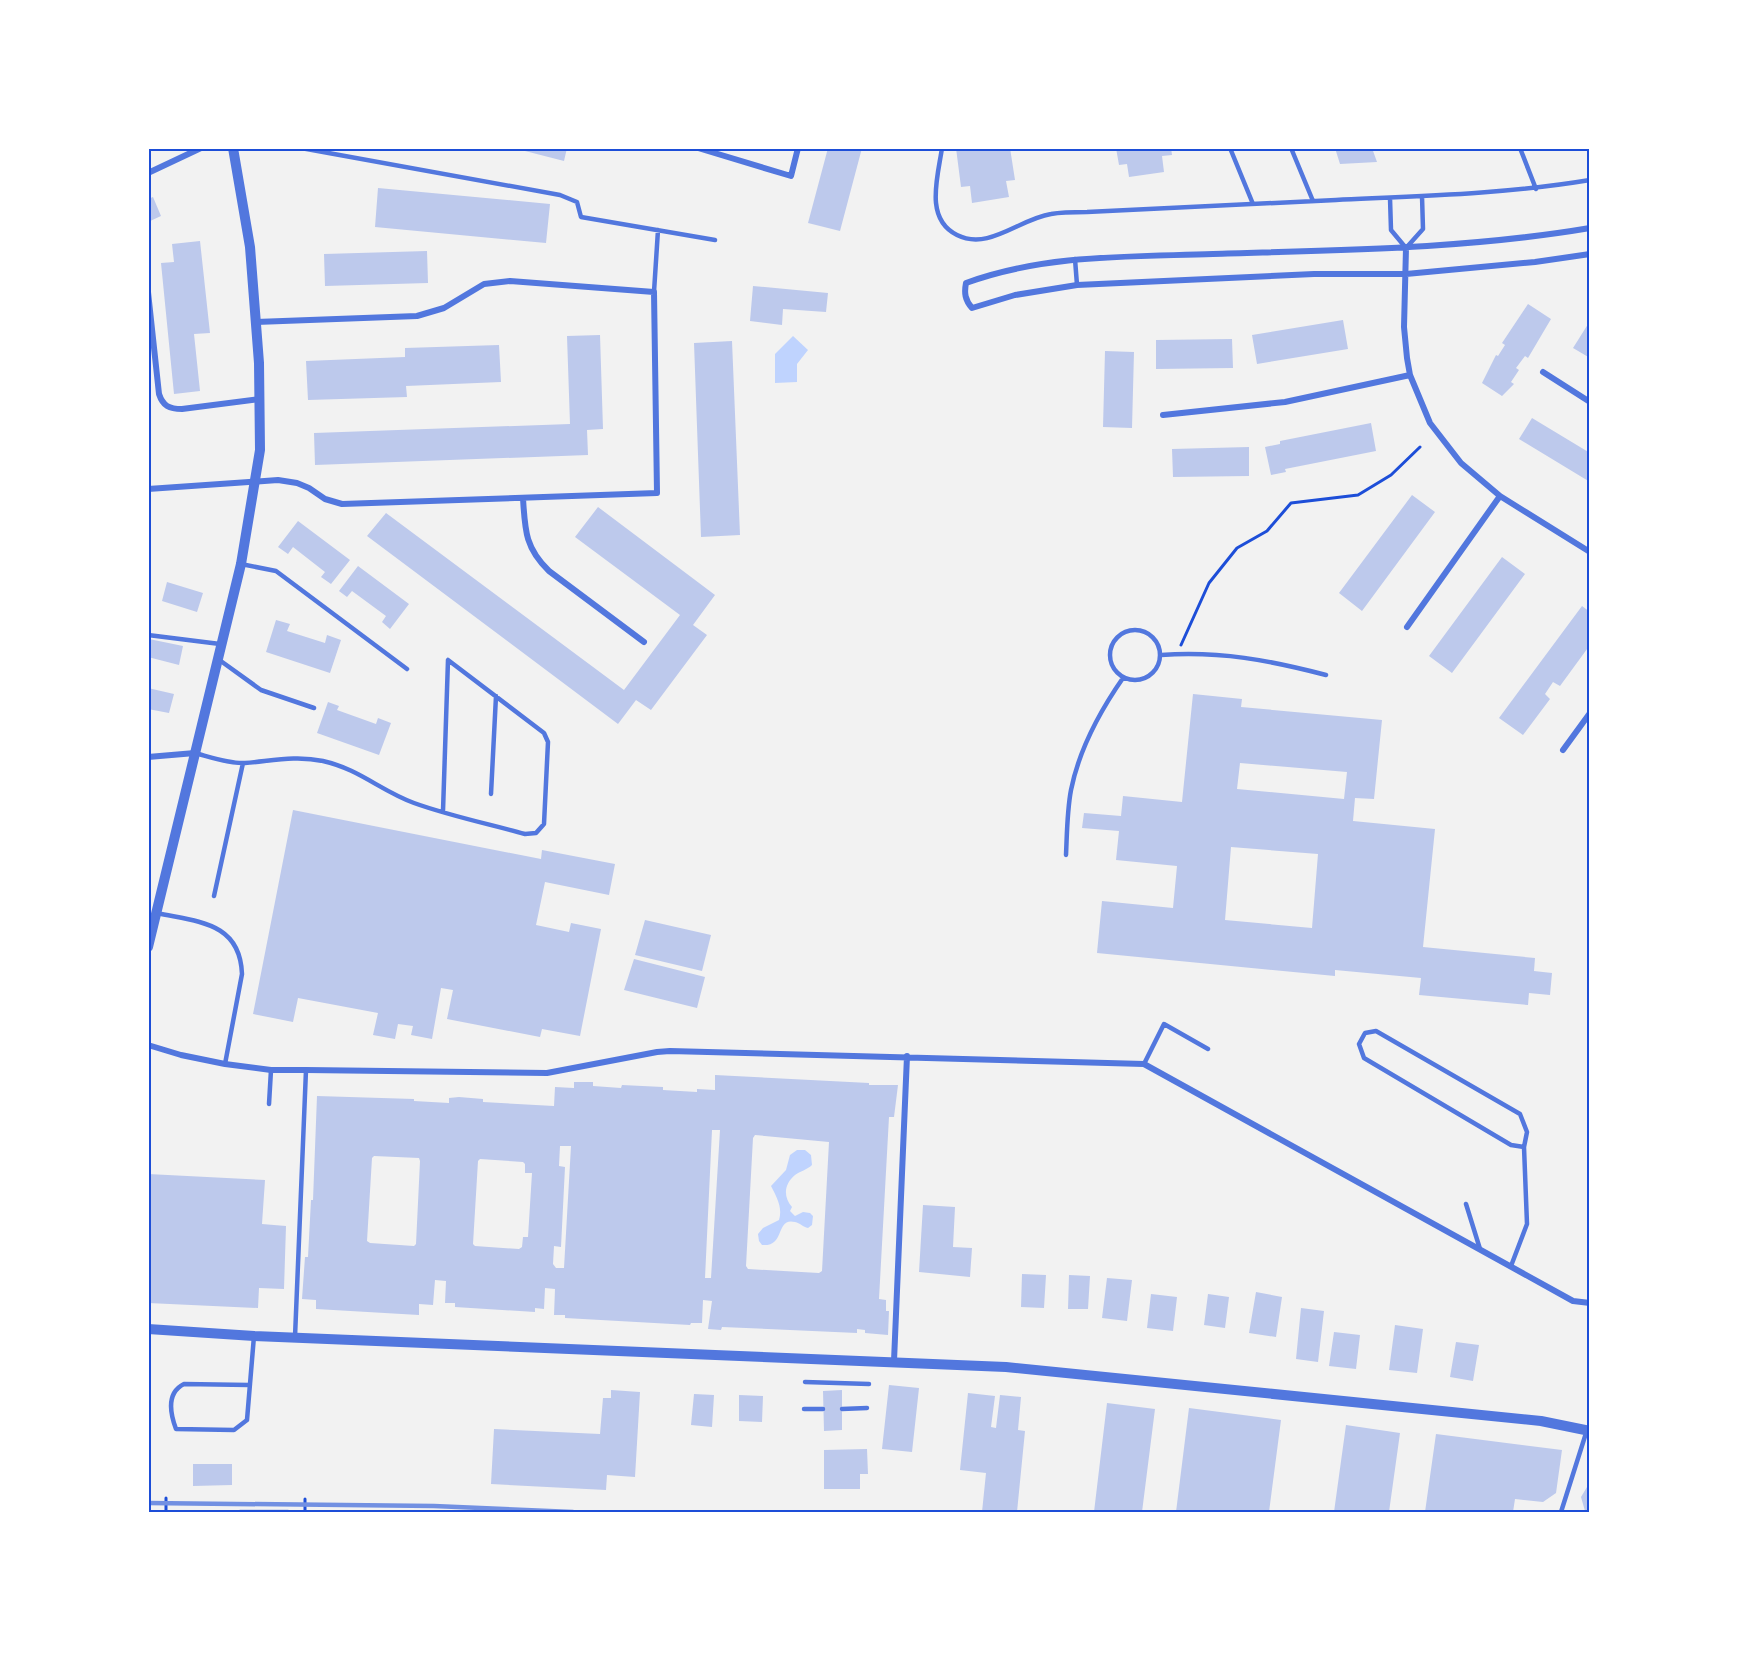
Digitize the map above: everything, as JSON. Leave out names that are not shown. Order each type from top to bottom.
[{"type":"street","points":[[148,173],[201,148]]},
{"type":"street","points":[[148,948],[241,564],[260,450],[261,399],[250,247],[233,148]]},
{"type":"street","points":[[698,148],[791,176],[798,148]]},
{"type":"street","points":[[1590,228],[1547,235],[1406,248],[1044,262],[985,276],[966,283],[964,290],[972,308],[1016,295],[1077,285],[1314,274],[1406,274],[1535,262],[1590,254]]},
{"type":"street","points":[[1406,248],[1404,327],[1410,375],[1430,423],[1461,463],[1500,496],[1590,552]]},
{"type":"street","points":[[148,489],[256,480],[297,483],[326,499],[342,504],[657,493],[654,292],[510,281],[484,284],[444,308],[417,316],[256,322]]},
{"type":"street","points":[[148,292],[159,394],[162,402],[170,409],[182,409],[261,399]]},
{"type":"street","points":[[1543,372],[1590,402]]},
{"type":"street","points":[[1163,415],[1285,402],[1410,375]]},
{"type":"street","points":[[1407,627],[1500,496]]},
{"type":"street","points":[[523,498],[525,529],[529,544],[537,559],[549,571],[644,642]]},
{"type":"street","points":[[1563,750],[1590,712]]},
{"type":"street","points":[[148,758],[195,753]]},
{"type":"street","points":[[148,1045],[181,1055],[225,1064],[271,1070],[547,1073],[670,1051],[1144,1064],[1573,1301],[1590,1303]]},
{"type":"street","points":[[894,1362],[907,1056]]},
{"type":"street","points":[[148,1329],[254,1336],[1015,1368],[1541,1421],[1588,1431]]},
{"type":"lane","points":[[301,148],[560,195],[577,202],[581,217],[715,240]]},
{"type":"lane","points":[[942,148],[936,189],[937,208],[942,224],[955,234],[971,240],[993,237],[1051,214],[1536,189],[1590,180]]},
{"type":"lane","points":[[1230,148],[1253,204]]},
{"type":"lane","points":[[1290,148],[1313,201]]},
{"type":"lane","points":[[1520,148],[1536,189]]},
{"type":"lane","points":[[1390,198],[1391,230],[1406,248],[1423,229],[1422,196]]},
{"type":"lane","points":[[654,292],[658,230]]},
{"type":"lane","points":[[1075,259],[1077,285]]},
{"type":"lane","points":[[241,564],[276,572],[407,669]]},
{"type":"lane","points":[[1137,629],[1153,637],[1161,655],[1158,666],[1152,674],[1142,679],[1132,680],[1123,678],[1115,672],[1109,658],[1114,639],[1122,633],[1137,629]]},
{"type":"lane","points":[[148,635],[222,644]]},
{"type":"lane","points":[[1161,655],[1227,654],[1280,663],[1326,675]]},
{"type":"lane","points":[[218,659],[261,690],[314,708]]},
{"type":"lane","points":[[195,753],[243,763],[261,759],[300,757],[323,761],[355,771],[391,793],[415,803],[443,811],[525,834],[536,833],[544,824],[548,742],[544,733],[448,660],[443,811]]},
{"type":"lane","points":[[1066,855],[1071,791],[1079,763],[1101,712],[1123,678]]},
{"type":"lane","points":[[491,794],[496,696]]},
{"type":"lane","points":[[214,896],[243,763]]},
{"type":"lane","points":[[157,913],[215,927],[232,939],[238,950],[242,962],[242,974],[225,1064]]},
{"type":"lane","points":[[1144,1064],[1164,1024],[1208,1049]]},
{"type":"lane","points":[[1511,1266],[1527,1224],[1524,1147],[1527,1132],[1520,1114],[1376,1030],[1365,1033],[1359,1044],[1364,1058],[1511,1145],[1524,1147]]},
{"type":"lane","points":[[269,1104],[271,1070]]},
{"type":"lane","points":[[295,1336],[306,1070]]},
{"type":"lane","points":[[1466,1204],[1480,1249]]},
{"type":"lane","points":[[249,1384],[184,1384],[177,1387],[172,1393],[171,1404],[172,1419],[176,1430],[234,1430],[247,1420],[254,1336]]},
{"type":"lane","points":[[805,1382],[869,1384]]},
{"type":"lane","points":[[842,1409],[867,1408]]},
{"type":"lane","points":[[804,1409],[823,1409]]},
{"type":"lane","points":[[1561,1512],[1588,1431]]},
{"type":"path","points":[[1177,654],[1209,583],[1237,548],[1267,531],[1291,503],[1358,495],[1391,476],[1420,447]]},
{"type":"path","points":[[166,1498],[166,1512]]},
{"type":"path","points":[[305,1499],[305,1512]]},
{"type":"water","points":[[793,336],[808,350],[797,364],[797,382],[775,383],[775,354]]},
{"type":"water","points":[[797,1150],[805,1150],[811,1155],[812,1165],[791,1179],[786,1195],[792,1207],[790,1211],[795,1216],[803,1212],[810,1213],[813,1216],[812,1225],[808,1228],[789,1222],[782,1228],[774,1242],[762,1245],[758,1234],[763,1228],[779,1220],[780,1215],[778,1202],[771,1186],[786,1170],[790,1155]]},
{"type":"building","points":[[526,148],[567,148],[564,161],[525,151]]},
{"type":"building","points":[[828,148],[862,148],[840,231],[808,223]]},
{"type":"building","points":[[956,148],[1010,148],[1015,180],[1006,181],[1009,197],[972,203],[970,186],[961,187]]},
{"type":"building","points":[[1116,148],[1171,148],[1172,155],[1162,156],[1164,172],[1129,177],[1127,164],[1119,165]]},
{"type":"building","points":[[1335,148],[1372,148],[1377,162],[1340,164]]},
{"type":"building","points":[[378,188],[550,204],[546,243],[375,227]]},
{"type":"building","points":[[153,197],[161,216],[148,222],[148,199]]},
{"type":"building","points":[[200,241],[210,333],[194,334],[200,391],[174,394],[161,263],[174,262],[172,244]]},
{"type":"building","points":[[427,251],[428,283],[325,286],[324,254]]},
{"type":"building","points":[[753,286],[828,293],[826,312],[783,309],[782,325],[750,321]]},
{"type":"building","points":[[1528,304],[1551,319],[1528,358],[1525,356],[1516,368],[1519,370],[1511,382],[1514,384],[1502,396],[1482,383],[1496,355],[1498,356],[1505,345],[1502,343]]},
{"type":"building","points":[[1343,320],[1348,349],[1257,364],[1252,335]]},
{"type":"building","points":[[1590,321],[1590,358],[1573,348]]},
{"type":"building","points":[[600,335],[603,429],[587,430],[588,455],[315,465],[314,433],[570,424],[567,336]]},
{"type":"building","points":[[1232,339],[1233,368],[1156,369],[1156,340]]},
{"type":"building","points":[[732,341],[740,535],[701,537],[694,343]]},
{"type":"building","points":[[499,345],[501,382],[406,386],[407,397],[308,400],[306,361],[405,357],[405,348]]},
{"type":"building","points":[[1105,351],[1134,352],[1132,428],[1103,427]]},
{"type":"building","points":[[1532,418],[1590,453],[1590,482],[1519,439]]},
{"type":"building","points":[[1371,423],[1376,451],[1285,469],[1286,472],[1271,475],[1265,447],[1280,444],[1280,441]]},
{"type":"building","points":[[1249,447],[1249,476],[1173,477],[1172,449]]},
{"type":"building","points":[[1412,495],[1435,512],[1362,611],[1339,593]]},
{"type":"building","points":[[598,507],[715,595],[693,625],[707,635],[651,710],[636,700],[618,724],[367,536],[386,513],[624,690],[680,615],[575,537]]},
{"type":"building","points":[[298,521],[350,560],[331,584],[321,577],[325,572],[293,547],[288,554],[278,547]]},
{"type":"building","points":[[1502,557],[1525,574],[1452,673],[1429,656]]},
{"type":"building","points":[[358,566],[409,604],[390,629],[382,622],[386,616],[352,591],[347,597],[339,591]]},
{"type":"building","points":[[167,582],[203,593],[197,612],[162,601]]},
{"type":"building","points":[[1582,606],[1590,612],[1590,645],[1560,686],[1553,682],[1545,694],[1550,699],[1523,735],[1499,718]]},
{"type":"building","points":[[276,620],[290,624],[287,631],[325,643],[327,635],[341,640],[330,673],[266,652]]},
{"type":"building","points":[[149,639],[183,646],[179,665],[148,657]]},
{"type":"building","points":[[148,688],[174,694],[169,713],[148,709]]},
{"type":"building","points":[[1193,694],[1242,699],[1241,707],[1382,720],[1374,799],[1355,798],[1353,821],[1435,829],[1423,947],[1535,958],[1534,971],[1552,973],[1550,995],[1529,993],[1528,1005],[1419,995],[1421,978],[1335,970],[1335,976],[1097,953],[1102,901],[1173,908],[1177,866],[1116,860],[1119,831],[1082,828],[1084,813],[1121,816],[1123,796],[1182,802]],"holes":[[[1240,763],[1347,772],[1344,799],[1237,789]],[[1231,847],[1318,854],[1312,928],[1225,920]]]},
{"type":"building","points":[[328,702],[339,706],[337,710],[376,724],[378,718],[391,723],[379,755],[317,733]]},
{"type":"building","points":[[293,810],[541,859],[542,850],[615,864],[609,895],[545,882],[536,925],[569,932],[571,923],[601,929],[580,1036],[542,1029],[540,1037],[447,1019],[453,990],[441,988],[432,1039],[411,1035],[413,1026],[398,1024],[395,1039],[373,1035],[378,1013],[298,998],[293,1022],[253,1014]]},
{"type":"building","points":[[645,920],[711,935],[702,971],[635,955]]},
{"type":"building","points":[[634,959],[705,977],[697,1008],[624,990]]},
{"type":"building","points":[[715,1075],[898,1085],[894,1117],[889,1117],[879,1299],[886,1300],[886,1311],[889,1311],[888,1335],[865,1333],[865,1330],[857,1329],[857,1333],[722,1327],[721,1330],[708,1329],[712,1301],[703,1300],[702,1323],[691,1323],[690,1325],[565,1318],[565,1315],[554,1315],[555,1289],[545,1288],[544,1309],[535,1308],[535,1312],[455,1307],[455,1303],[445,1303],[446,1281],[435,1280],[433,1305],[419,1304],[419,1315],[316,1309],[316,1300],[302,1299],[305,1257],[308,1257],[311,1200],[313,1200],[317,1096],[414,1099],[414,1101],[449,1103],[449,1098],[459,1097],[483,1099],[483,1102],[554,1106],[555,1087],[574,1088],[574,1082],[593,1082],[593,1086],[621,1088],[622,1085],[663,1087],[663,1090],[697,1092],[697,1089],[715,1090]],"holes":[[[712,1130],[720,1130],[711,1278],[705,1278]],[[755,1135],[829,1142],[822,1271],[819,1273],[748,1269],[746,1266]],[[560,1146],[571,1146],[564,1268],[556,1268],[553,1264],[554,1246],[561,1247],[565,1167],[559,1166]],[[374,1156],[419,1158],[416,1244],[414,1246],[367,1241],[372,1158]],[[480,1159],[523,1162],[525,1173],[532,1173],[528,1237],[523,1237],[522,1247],[519,1249],[473,1244],[478,1161]]]},
{"type":"building","points":[[148,1174],[265,1180],[262,1224],[286,1226],[284,1289],[259,1288],[258,1308],[148,1303]]},
{"type":"building","points":[[923,1205],[955,1207],[953,1247],[972,1248],[970,1277],[919,1272]]},
{"type":"building","points":[[1022,1274],[1046,1275],[1044,1308],[1021,1307]]},
{"type":"building","points":[[1069,1275],[1090,1276],[1088,1309],[1068,1309]]},
{"type":"building","points":[[1107,1278],[1132,1280],[1127,1321],[1102,1318]]},
{"type":"building","points":[[1256,1292],[1282,1297],[1276,1337],[1249,1333]]},
{"type":"building","points":[[1151,1294],[1177,1297],[1173,1331],[1147,1328]]},
{"type":"building","points":[[1208,1294],[1229,1297],[1225,1328],[1204,1325]]},
{"type":"building","points":[[1301,1308],[1324,1311],[1318,1362],[1296,1359]]},
{"type":"building","points":[[1395,1325],[1423,1329],[1417,1373],[1389,1370]]},
{"type":"building","points":[[1334,1332],[1360,1335],[1356,1369],[1329,1366]]},
{"type":"building","points":[[1456,1342],[1479,1345],[1473,1381],[1450,1377]]},
{"type":"building","points":[[889,1385],[919,1388],[912,1452],[882,1449]]},
{"type":"building","points":[[611,1390],[640,1392],[635,1477],[607,1475],[606,1490],[491,1484],[494,1429],[600,1434],[603,1398],[611,1398]]},
{"type":"building","points":[[842,1390],[842,1430],[824,1431],[823,1391]]},
{"type":"building","points":[[968,1393],[995,1396],[991,1427],[996,1428],[1000,1395],[1021,1397],[1018,1430],[1025,1431],[1017,1512],[982,1512],[986,1473],[960,1470]]},
{"type":"building","points":[[694,1394],[714,1395],[712,1427],[691,1425]]},
{"type":"building","points":[[739,1395],[763,1396],[762,1422],[739,1421]]},
{"type":"building","points":[[1107,1403],[1155,1409],[1142,1512],[1094,1512]]},
{"type":"building","points":[[1189,1408],[1281,1420],[1269,1512],[1176,1512]]},
{"type":"building","points":[[1346,1425],[1400,1433],[1389,1512],[1334,1512]]},
{"type":"building","points":[[1436,1434],[1562,1450],[1556,1493],[1543,1502],[1515,1499],[1513,1512],[1425,1512]]},
{"type":"building","points":[[867,1449],[868,1474],[860,1474],[860,1489],[824,1489],[824,1450]]},
{"type":"building","points":[[193,1464],[232,1464],[232,1485],[193,1486]]},
{"type":"building","points":[[1590,1482],[1590,1512],[1588,1512],[1585,1511],[1581,1497]]},
{"type":"railway","points":[[148,1503],[434,1506],[573,1512]]},
{"type":"railway","points":[[240,1512],[288,1512]]}]
